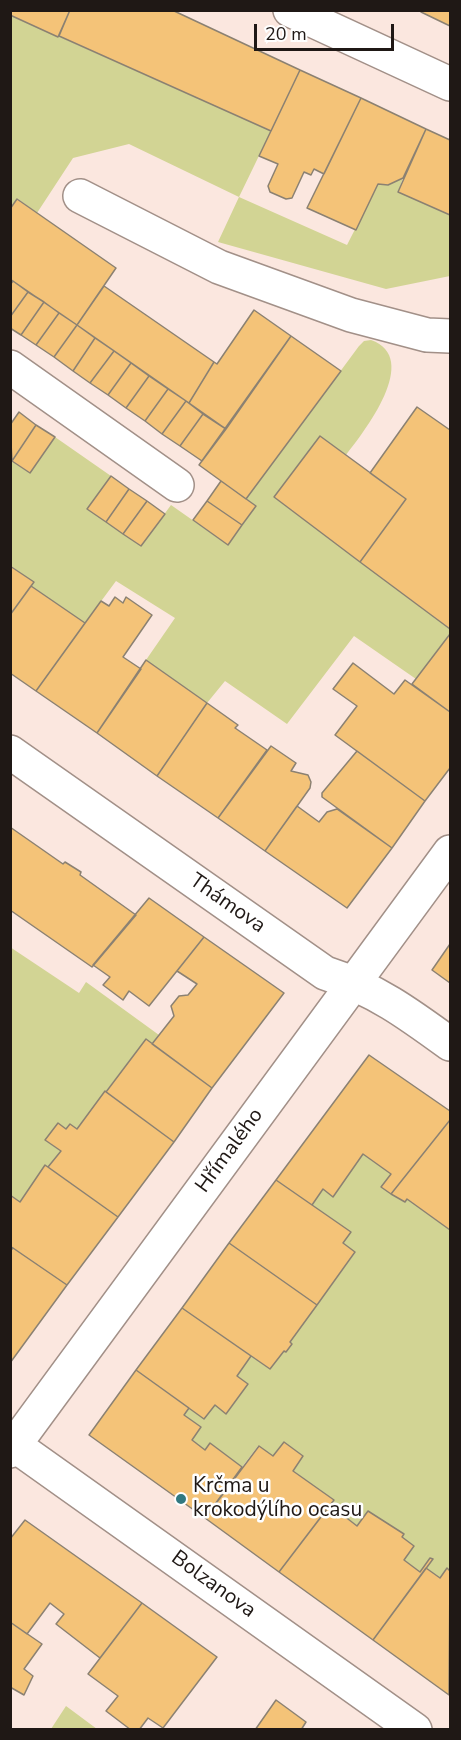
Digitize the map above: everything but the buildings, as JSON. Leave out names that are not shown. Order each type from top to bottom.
[{"type":"street","points":[[290,10],[450,84]]},
{"type":"street","points":[[80,196],[219,267],[351,315],[427,335],[450,336]]},
{"type":"street","points":[[10,367],[177,485]]},
{"type":"street","name":"Thámova","points":[[10,752],[325,973],[355,982],[384,997],[450,1044]]},
{"type":"street","name":"Hřímalého","points":[[12,1446],[450,852]]},
{"type":"street","name":"Bolzanova","points":[[12,1446],[415,1730]]},
{"type":"green space","points":[[11,15],[271,131],[239,197],[129,144],[73,158],[37,213],[18,199],[11,209]]},
{"type":"green space","points":[[403,178],[398,192],[450,215],[450,276],[386,289],[218,242],[239,197],[347,245],[378,184],[388,185]]},
{"type":"green space","points":[[371,340],[385,349],[391,362],[390,378],[384,396],[365,430],[346,455],[320,436],[274,497],[450,629],[450,634],[416,679],[354,636],[287,724],[225,681],[207,703],[146,660],[175,618],[116,581],[85,623],[31,586],[33,582],[11,566],[10,460],[30,473],[55,437],[111,476],[87,509],[141,546],[171,505],[228,545],[256,506],[246,499],[359,346],[364,341]]},
{"type":"green space","points":[[10,947],[79,993],[86,982],[159,1035],[152,1044],[146,1039],[77,1129],[70,1124],[66,1129],[45,1140],[61,1151],[48,1167],[45,1166],[20,1202],[10,1195]]},
{"type":"green space","points":[[363,1154],[391,1174],[382,1187],[394,1196],[407,1199],[450,1230],[450,1571],[447,1569],[440,1578],[426,1568],[420,1572],[404,1560],[414,1546],[368,1512],[357,1526],[330,1505],[333,1500],[293,1471],[303,1456],[284,1442],[273,1456],[258,1446],[242,1467],[210,1443],[205,1450],[192,1440],[201,1427],[184,1415],[189,1408],[215,1405],[227,1413],[248,1384],[237,1376],[251,1356],[270,1369],[355,1253],[343,1243],[312,1205],[323,1189],[333,1196]]},
{"type":"green space","points":[[66,1706],[97,1729],[51,1729]]},
{"type":"place","name":"Krčma u krokodýlího ocasu","points":[[181,1499]]}]
